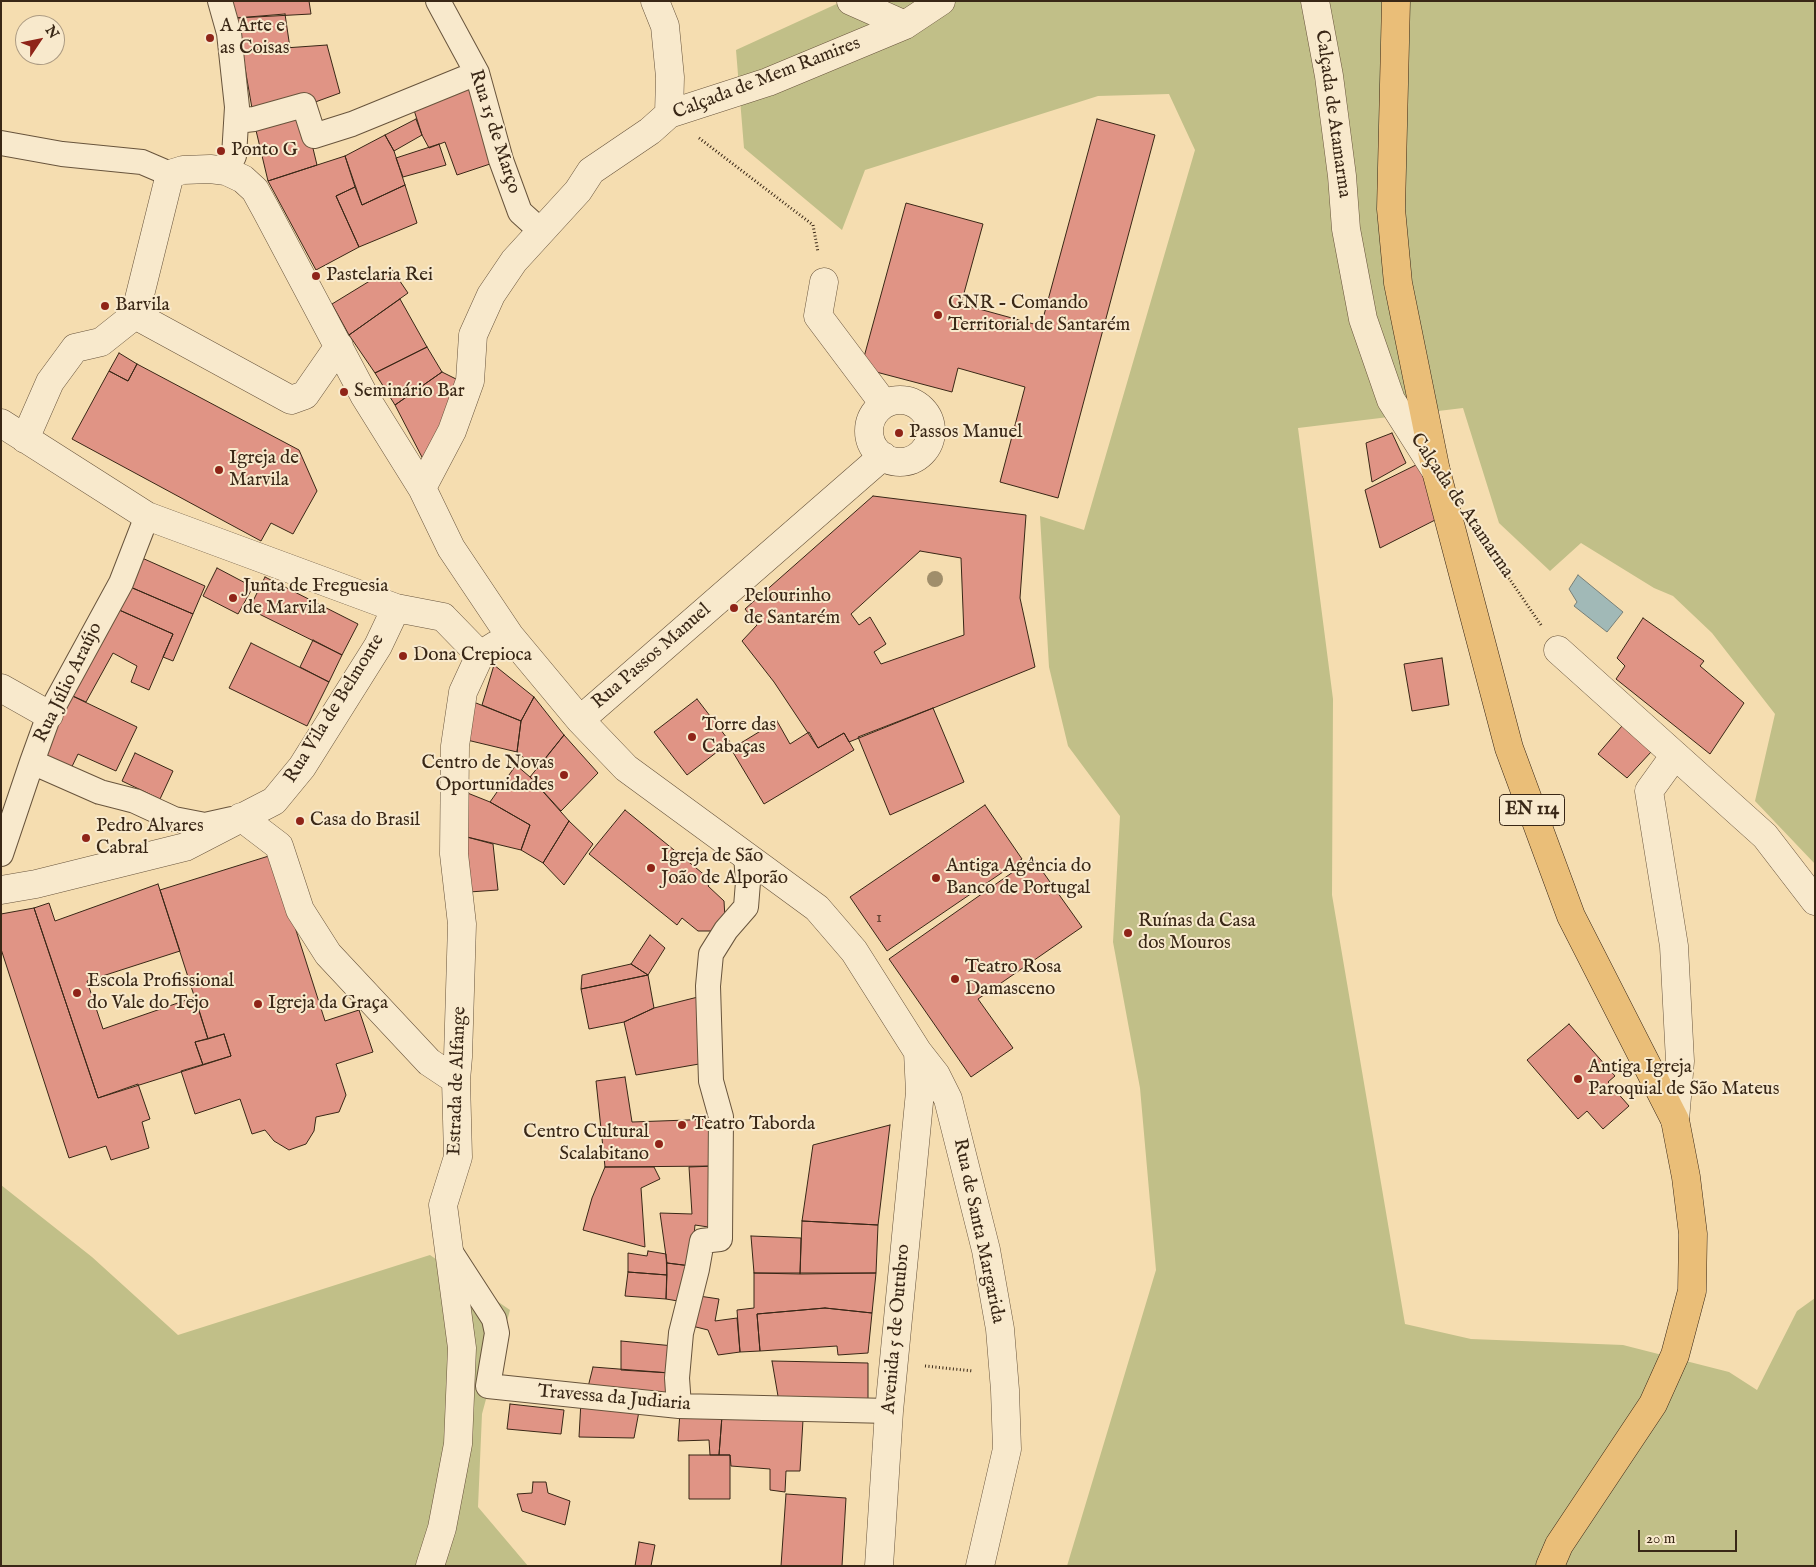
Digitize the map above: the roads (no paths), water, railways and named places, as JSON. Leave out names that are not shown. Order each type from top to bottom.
[{"type":"main road","name":"EN 114","points":[[1396,1],[1391,209],[1398,283],[1436,472],[1512,758],[1571,916],[1675,1120],[1686,1177],[1693,1234],[1692,1291],[1675,1355],[1653,1404],[1559,1545],[1550,1566]]},
{"type":"street","points":[[1,143],[62,154],[142,162],[170,174],[183,170],[210,169],[226,171],[234,156],[237,121],[229,33],[220,1]]},
{"type":"street","name":"Rua 15 de Março","points":[[438,1],[477,73],[501,160],[520,212],[541,231]]},
{"type":"street","points":[[655,1],[665,26],[670,77],[669,114]]},
{"type":"street","points":[[852,1],[905,24],[941,1]]},
{"type":"street","name":"Calçada de Atamarma","points":[[1315,1],[1329,76],[1342,176],[1346,229],[1363,319],[1391,400],[1436,472]]},
{"type":"street","name":"Calçada de Mem Ramires","points":[[422,488],[452,431],[470,381],[473,335],[491,295],[514,262],[578,191],[591,171],[650,131],[669,114],[768,82],[905,24]]},
{"type":"street","points":[[237,121],[254,119],[304,105],[314,136],[352,124],[477,73]]},
{"type":"street","name":"Rua de Santa Margarida","points":[[226,171],[243,179],[255,190],[364,394],[422,488],[451,548],[510,636],[580,720],[626,768],[795,890],[823,915],[854,951],[918,1052],[936,1075],[948,1099],[986,1250],[1000,1329],[1006,1398],[1007,1449],[980,1566]]},
{"type":"street","points":[[25,439],[50,382],[75,348],[101,342],[135,315],[170,174]]},
{"type":"street","points":[[824,282],[818,316],[884,404]]},
{"type":"street","points":[[135,315],[291,400],[305,394],[338,346]]},
{"type":"street","points":[[902,400],[920,407],[930,423],[931,432],[925,450],[910,461],[891,461],[883,456],[875,449],[870,440],[871,420],[876,411],[884,404],[902,400]]},
{"type":"street","points":[[1,424],[147,516],[396,608],[443,617],[480,655],[510,636]]},
{"type":"street","name":"Rua Passos Manuel","points":[[580,720],[883,456]]},
{"type":"street","name":"Rua Júlio Araújo","points":[[1,854],[49,715],[121,582],[147,516]]},
{"type":"street","points":[[443,617],[471,580]]},
{"type":"street","name":"Rua Vila de Belmonte","points":[[1,890],[36,884],[184,847],[274,801],[302,768],[378,646],[396,608]]},
{"type":"street","points":[[1558,650],[1765,836],[1815,901]]},
{"type":"street","name":"Estrada de Alfange","points":[[430,1566],[442,1528],[458,1444],[462,1348],[443,1205],[458,1157],[456,1080],[462,924],[454,854],[455,746],[463,692],[480,655]]},
{"type":"street","points":[[1,688],[49,715]]},
{"type":"street","points":[[1675,755],[1649,791],[1674,946],[1680,1061],[1675,1120]]},
{"type":"street","points":[[32,762],[66,779],[100,792],[135,801],[174,819],[205,825],[241,817],[279,846],[300,910],[328,954],[429,1062],[456,1080]]},
{"type":"street","points":[[678,1406],[677,1378],[681,1333],[702,1241],[720,1239],[721,1118],[711,1081],[708,986],[711,954],[726,930],[746,907],[748,882],[746,855]]},
{"type":"street","name":"Avenida 5 de Outubro","points":[[879,1566],[889,1410],[920,1092],[918,1052]]},
{"type":"street","name":"Travessa da Judiaria","points":[[450,1251],[494,1319],[497,1332],[488,1386],[678,1406],[889,1410]]},
{"type":"water","points":[[1578,575],[1623,612],[1607,632],[1574,606],[1577,602],[1569,589]]},
{"type":"place","name":"A Arte e as Coisas","points":[[210,38]]},
{"type":"place","name":"Ponto G","points":[[221,151]]},
{"type":"place","name":"Pastelaria Rei","points":[[316,276]]},
{"type":"place","name":"Barvila","points":[[105,306]]},
{"type":"place","name":"GNR - Comando Territorial de Santarém","points":[[938,315]]},
{"type":"place","name":"Seminário Bar","points":[[344,392]]},
{"type":"place","name":"Passos Manuel","points":[[899,433]]},
{"type":"place","name":"Igreja de Marvila","points":[[219,470]]},
{"type":"place","name":"Junta de Freguesia de Marvila","points":[[233,598]]},
{"type":"place","name":"Pelourinho de Santarém","points":[[734,608]]},
{"type":"place","name":"Dona Crepioca","points":[[403,656]]},
{"type":"place","name":"Torre das Cabaças","points":[[692,737]]},
{"type":"place","name":"Centro de Novas Oportunidades","points":[[564,775]]},
{"type":"place","name":"Casa do Brasil","points":[[300,821]]},
{"type":"place","name":"Pedro Alvares Cabral","points":[[86,838]]},
{"type":"place","name":"Igreja de São João de Alporão","points":[[651,868]]},
{"type":"place","name":"Antiga Agência do Banco de Portugal","points":[[936,878]]},
{"type":"place","name":"Ruínas da Casa dos Mouros","points":[[1128,933]]},
{"type":"place","name":"Teatro Rosa Damasceno","points":[[955,979]]},
{"type":"place","name":"Escola Profissional do Vale do Tejo","points":[[77,993]]},
{"type":"place","name":"Igreja da Graça","points":[[258,1004]]},
{"type":"place","name":"Antiga Igreja Paroquial de São Mateus","points":[[1578,1079]]},
{"type":"place","name":"Teatro Taborda","points":[[682,1125]]},
{"type":"place","name":"Centro Cultural Scalabitano","points":[[659,1144]]}]
